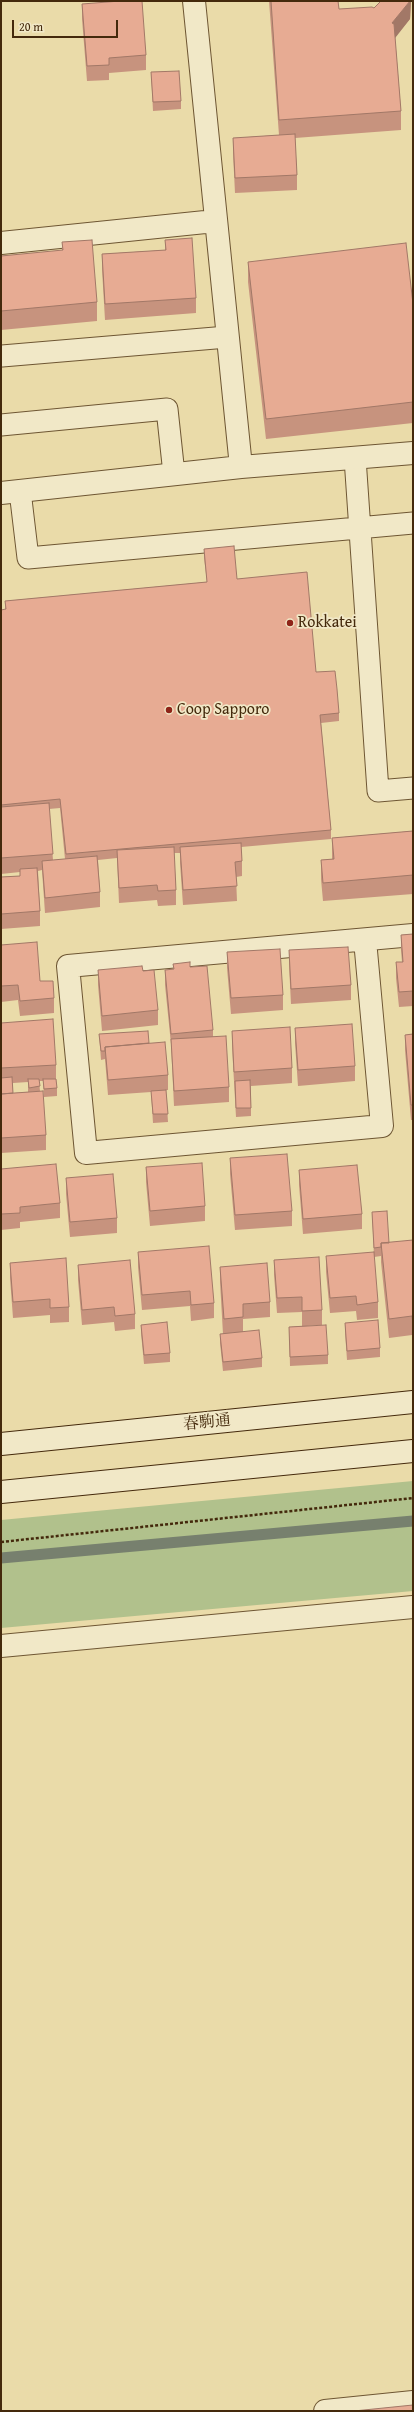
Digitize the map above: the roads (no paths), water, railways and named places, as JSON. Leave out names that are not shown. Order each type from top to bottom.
[{"type":"street","points":[[194,1],[241,467]]},
{"type":"street","points":[[1,243],[215,221]]},
{"type":"street","points":[[10,492],[241,467],[413,453]]},
{"type":"street","points":[[365,940],[382,1126],[86,1154],[68,966],[413,935]]},
{"type":"street","name":"春駒通","points":[[1,1444],[413,1402]]},
{"type":"street","points":[[1,1492],[413,1451]]},
{"type":"street","points":[[1,1646],[413,1607]]},
{"type":"street","points":[[325,2411],[413,2402]]},
{"type":"lane","points":[[2,356],[227,337]]},
{"type":"lane","points":[[1,426],[167,409],[174,474]]},
{"type":"lane","points":[[355,458],[378,790],[413,788]]},
{"type":"lane","points":[[10,492],[28,558],[413,523]]},
{"type":"waterway","points":[[1,1558],[413,1521]]},
{"type":"place","name":"Rokkatei","points":[[290,623]]},
{"type":"place","name":"Coop Sapporo","points":[[169,710]]}]
